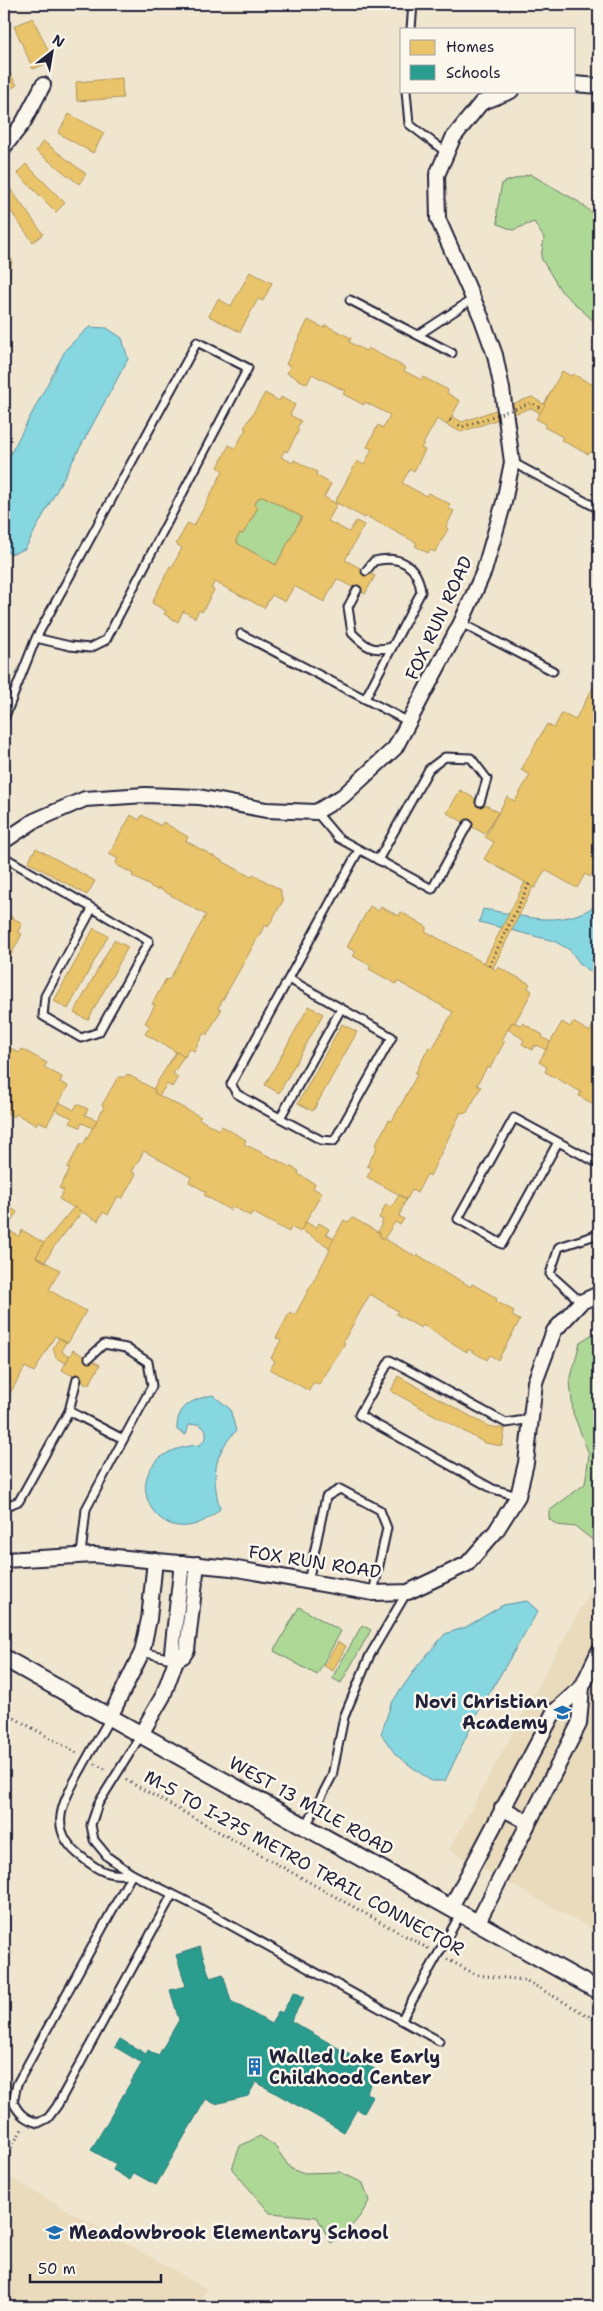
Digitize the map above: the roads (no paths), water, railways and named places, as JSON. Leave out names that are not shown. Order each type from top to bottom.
[{"type":"street","points":[[576,84],[599,86]]},
{"type":"street","points":[[4,147],[23,123],[43,85]]},
{"type":"street","name":"FOX RUN ROAD","points":[[316,812],[343,796],[395,748],[461,623],[484,571],[504,502],[512,462],[502,389],[494,355],[473,299],[438,219],[437,175],[453,138],[481,103],[508,92]]},
{"type":"street","points":[[4,840],[34,821],[85,799],[144,795],[199,797],[266,810],[316,812]]},
{"type":"street","name":"FOX RUN ROAD","points":[[4,1560],[95,1555],[231,1568],[373,1593],[408,1592],[467,1564],[496,1531],[518,1496],[526,1463],[535,1382],[554,1331],[581,1302],[599,1294]]},
{"type":"street","points":[[110,1717],[142,1652],[155,1560]]},
{"type":"street","points":[[176,1660],[172,1652],[182,1563]]},
{"type":"street","points":[[141,1734],[163,1696],[176,1660],[183,1656],[187,1650],[197,1564]]},
{"type":"street","points":[[478,1922],[579,1724],[582,1687],[599,1651]]},
{"type":"street","name":"WEST 13 MILE ROAD","points":[[4,1658],[599,1991]]},
{"type":"street","points":[[456,1910],[502,1808],[554,1712],[582,1687]]},
{"type":"street","points":[[502,1808],[528,1822]]},
{"type":"lane","points":[[411,28],[413,4]]},
{"type":"lane","points":[[406,92],[409,124],[447,153]]},
{"type":"lane","points":[[418,335],[473,299]]},
{"type":"lane","points":[[350,300],[452,353]]},
{"type":"lane","points":[[4,719],[36,638],[197,342],[248,368],[106,640],[90,648],[70,646],[36,638]]},
{"type":"lane","points":[[512,462],[599,509]]},
{"type":"lane","points":[[365,699],[422,592],[419,577],[410,567],[400,561],[385,558],[374,561],[366,572]]},
{"type":"lane","points":[[357,590],[348,607],[352,633],[366,646],[380,650],[392,647]]},
{"type":"lane","points":[[461,623],[553,670]]},
{"type":"lane","points":[[241,634],[409,722]]},
{"type":"lane","points":[[378,860],[429,768],[445,757],[471,758],[488,779],[480,802]]},
{"type":"lane","points":[[316,812],[338,838],[432,889],[468,824]]},
{"type":"lane","points":[[289,979],[392,1037],[343,1128],[334,1141],[321,1140],[280,1118],[238,1094],[231,1084],[360,850]]},
{"type":"lane","points":[[4,857],[149,941],[99,1032],[81,1038],[43,1016],[45,996],[92,909]]},
{"type":"lane","points":[[280,1118],[341,1009]]},
{"type":"lane","points":[[558,1142],[502,1244],[458,1219],[514,1118],[599,1164]]},
{"type":"lane","points":[[581,1302],[550,1274],[559,1246],[599,1234]]},
{"type":"lane","points":[[81,1555],[86,1508],[152,1386],[148,1362],[126,1348],[104,1344],[88,1358]]},
{"type":"lane","points":[[518,1496],[493,1489],[359,1415],[390,1360],[506,1423],[531,1419]]},
{"type":"lane","points":[[4,1507],[19,1501],[69,1411],[77,1379]]},
{"type":"lane","points":[[69,1411],[123,1439]]},
{"type":"lane","points":[[308,1582],[326,1497],[340,1489],[380,1510],[387,1528],[373,1593]]},
{"type":"lane","points":[[305,1826],[332,1776],[344,1718],[370,1656],[408,1592]]},
{"type":"lane","points":[[142,1652],[176,1660]]},
{"type":"lane","points":[[110,1717],[62,1803],[60,1826],[67,1843],[76,1853],[96,1868],[114,1876],[132,1874]]},
{"type":"lane","points":[[141,1734],[117,1776],[98,1804],[92,1825],[94,1840],[108,1857],[132,1874],[402,2019],[439,2041]]},
{"type":"lane","points":[[132,1874],[17,2084],[12,2102],[19,2113],[28,2120],[38,2123],[48,2118],[57,2106],[172,1895]]},
{"type":"lane","points":[[402,2019],[438,1954],[456,1910]]},
{"type":"water","points":[[89,327],[107,328],[122,338],[128,359],[25,549],[11,554],[4,550],[4,466],[66,349]]},
{"type":"water","points":[[599,904],[599,977],[581,965],[570,950],[554,941],[479,922],[483,909],[542,919],[556,919],[570,917]]},
{"type":"water","points":[[213,1395],[230,1409],[236,1431],[222,1449],[218,1458],[215,1477],[220,1509],[196,1524],[176,1526],[159,1517],[148,1502],[146,1484],[152,1466],[170,1452],[200,1445],[206,1438],[206,1430],[199,1424],[189,1425],[186,1435],[177,1430],[177,1422],[179,1415],[187,1405]]},
{"type":"water","points":[[527,1601],[538,1611],[477,1714],[445,1781],[431,1781],[396,1755],[381,1734],[391,1704],[418,1665],[445,1634],[466,1627],[503,1605]]},
{"type":"water","points":[[4,1893],[9,1909],[10,1928],[4,1964]]},
{"type":"place","name":"Novi Christian Academy","points":[[562,1712]]},
{"type":"place","name":"Walled Lake Early Childhood Center","points":[[255,2067]]},
{"type":"place","name":"Meadowbrook Elementary School","points":[[55,2233]]}]
